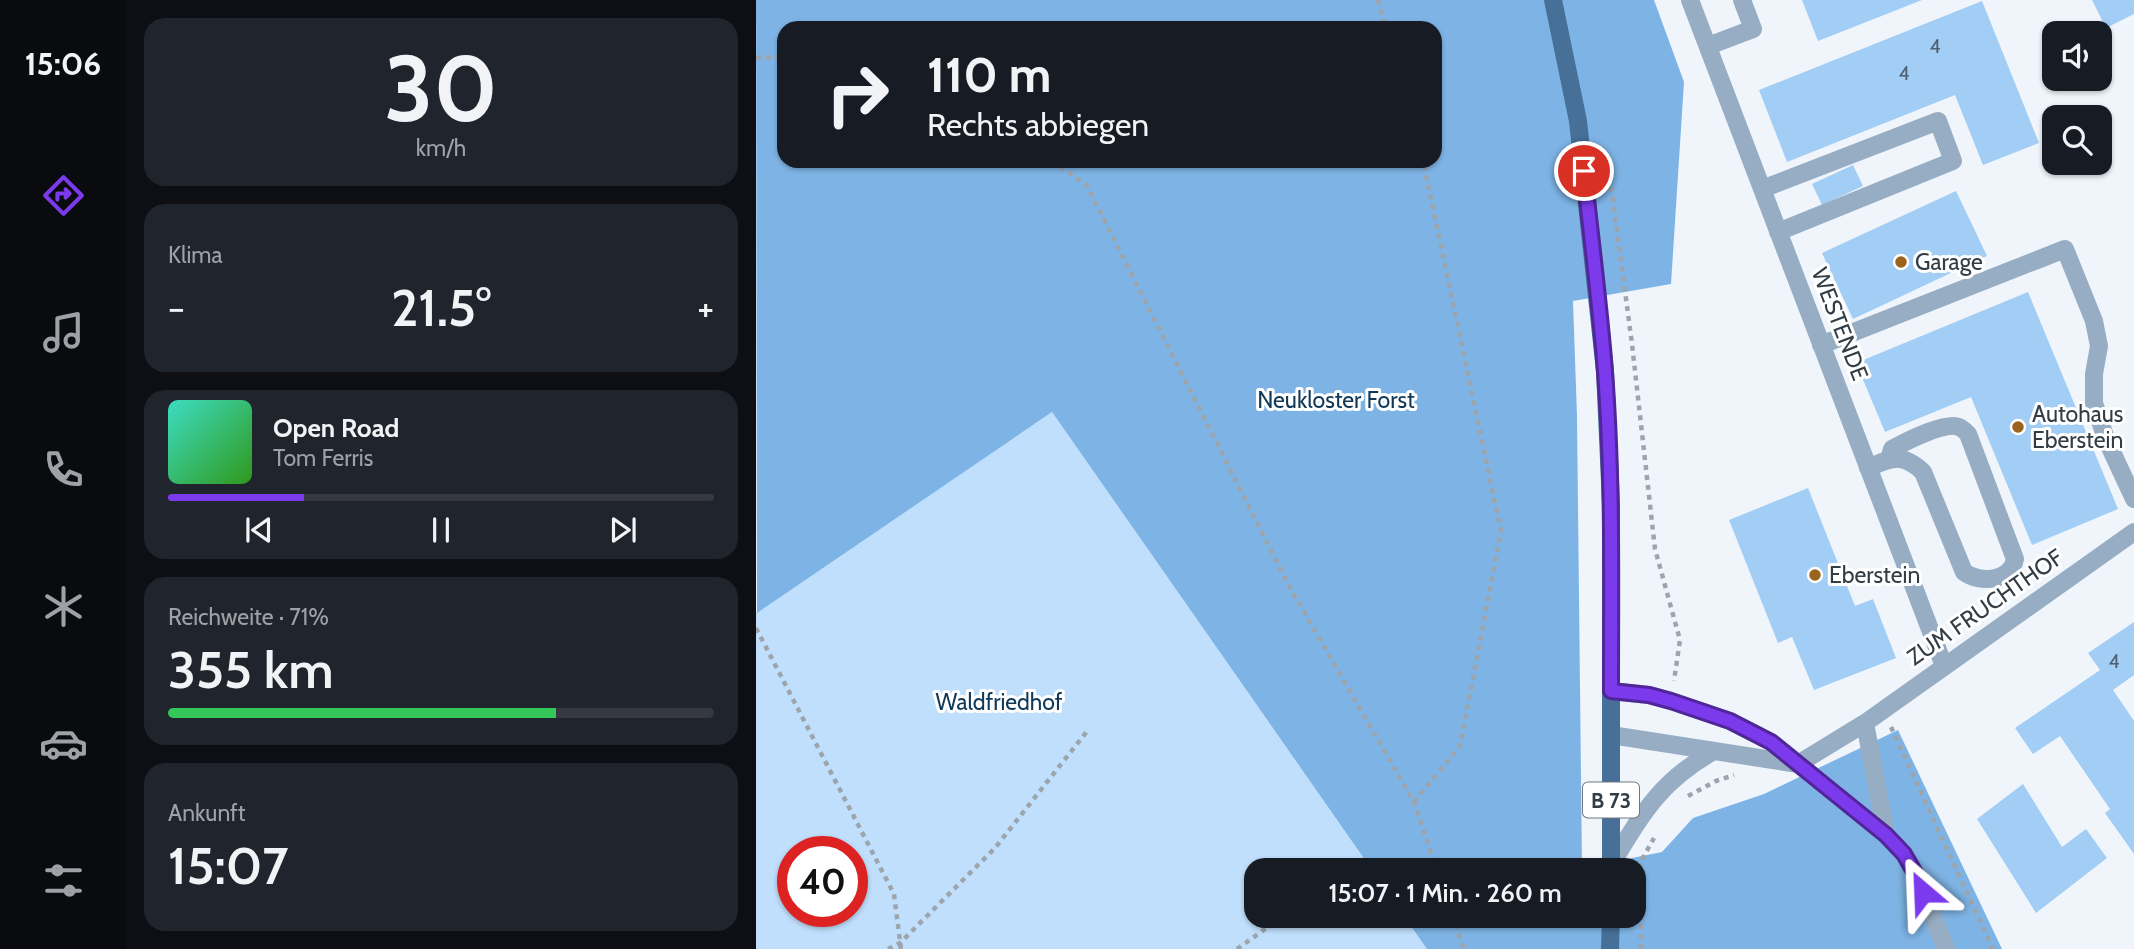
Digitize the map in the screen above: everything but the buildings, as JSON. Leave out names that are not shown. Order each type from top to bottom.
[{"type":"main road","name":"B 73","points":[[1553,0],[1578,121],[1605,371],[1611,504],[1611,858]]},
{"type":"main road","points":[[1610,949],[1611,928]]},
{"type":"street","name":"WESTENDE","points":[[1690,0],[1944,666]]},
{"type":"street","points":[[1708,46],[1753,29],[1742,0]]},
{"type":"street","points":[[1762,190],[1938,121],[1953,161],[1778,232]]},
{"type":"street","points":[[1821,345],[2066,249],[2094,321],[2099,346],[2094,374],[2094,403],[2106,439],[2134,499]]},
{"type":"street","points":[[1868,468],[1889,459],[1911,461],[1923,472],[1964,572],[1972,578],[1982,580],[2010,572],[2015,559],[1968,434],[1949,425],[1892,449],[1889,459]]},
{"type":"street","name":"ZUM FRUCHTHOF","points":[[1798,764],[1865,723],[2134,532]]},
{"type":"street","points":[[1611,691],[1649,695],[1671,701],[1740,726],[1771,742],[1886,835],[1904,854],[1915,873],[1946,949]]},
{"type":"street","points":[[1865,723],[1886,835]]},
{"type":"street","points":[[1611,734],[1798,764]]},
{"type":"street","name":"B 73","points":[[1616,858],[1660,791],[1695,762],[1714,751]]},
{"type":"path","points":[[1378,0],[1384,21]]},
{"type":"path","points":[[756,58],[777,57]]},
{"type":"path","points":[[1604,155],[1612,193],[1632,344],[1655,549],[1680,640],[1671,701]]},
{"type":"path","points":[[1062,168],[1086,184],[1289,586],[1414,802],[1433,858]]},
{"type":"path","points":[[1414,802],[1460,746],[1501,531],[1424,168]]},
{"type":"path","points":[[756,628],[894,894],[900,946]]},
{"type":"path","points":[[1883,710],[1993,949]]},
{"type":"path","points":[[888,949],[900,946],[995,848],[1088,730]]},
{"type":"path","points":[[1679,804],[1686,796],[1716,781],[1745,772]]},
{"type":"path","points":[[1640,949],[1640,863],[1659,831]]},
{"type":"path","points":[[1237,949],[1267,928]]},
{"type":"path","points":[[1457,928],[1464,949]]},
{"type":"green space","name":"Neukloster Forst","points":[[756,0],[1654,0],[1684,82],[1671,284],[1573,301],[1577,416],[1582,858],[1364,858],[1052,412],[757,613]]},
{"type":"green space","name":"Waldfriedhof","points":[[1052,412],[1364,858],[1244,858],[1244,928],[1412,928],[1427,949],[756,949],[756,612]]},
{"type":"green space","name":"Neukloster Forst","points":[[1898,730],[2002,949],[1427,949],[1412,928],[1646,928],[1646,858],[1632,858],[1662,852],[1693,818],[1764,794]]},
{"type":"place","name":"Garage","points":[[1901,262]]},
{"type":"place","name":"Autohaus Eberstein","points":[[2018,427]]},
{"type":"place","name":"Eberstein","points":[[1815,575]]},
{"type":"route","points":[[1584,171],[1598,295],[1608,426],[1611,504],[1611,691],[1649,695],[1671,701],[1730,721],[1771,742],[1886,835],[1904,854],[1923,892]]}]
